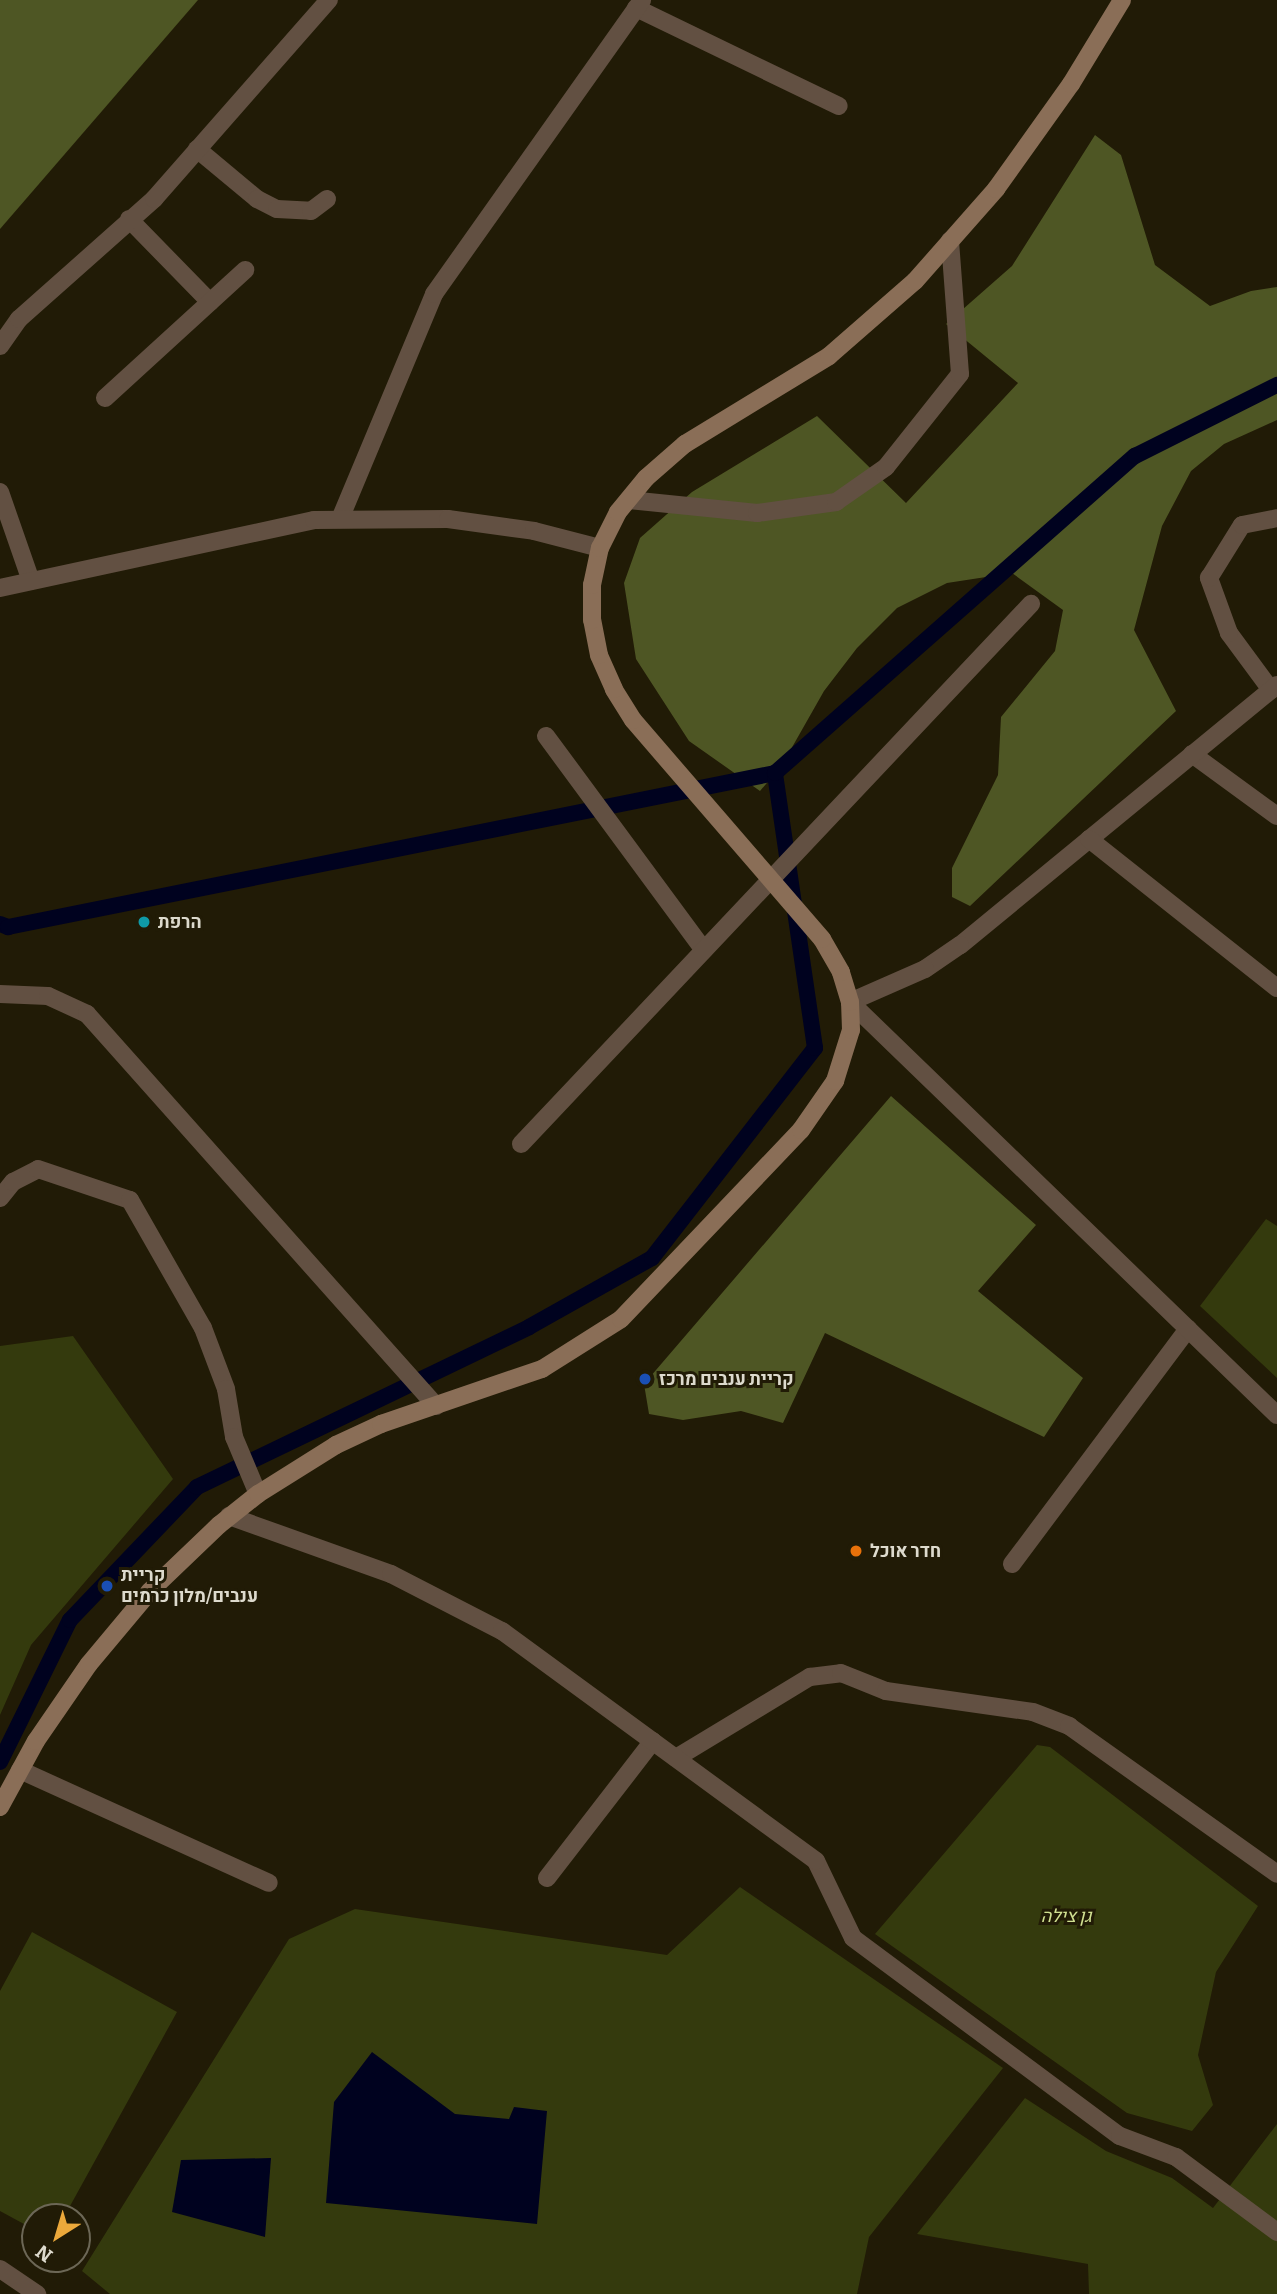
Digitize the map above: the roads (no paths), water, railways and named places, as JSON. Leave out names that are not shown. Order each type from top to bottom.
[{"type":"main road","points":[[0,1807],[20,1770],[118,1627],[183,1557],[229,1516],[258,1493],[336,1444],[550,1364],[621,1319],[648,1294],[820,1105],[846,1056],[850,1002],[841,972],[822,939],[633,720],[614,689],[599,655],[592,620],[592,585],[600,548],[629,500],[685,444],[829,356],[915,281],[996,189],[1056,105],[1122,0]]},
{"type":"street","points":[[0,346],[19,318],[154,198],[329,0]]},
{"type":"street","points":[[340,519],[434,294],[639,4],[839,106]]},
{"type":"street","points":[[197,149],[257,199],[277,209],[312,211],[327,199]]},
{"type":"street","points":[[129,219],[210,302]]},
{"type":"street","points":[[629,500],[757,513],[836,502],[886,467],[960,374],[950,240]]},
{"type":"street","points":[[106,398],[245,270]]},
{"type":"street","points":[[0,492],[31,581]]},
{"type":"street","points":[[1277,518],[1242,525],[1209,578],[1229,633],[1274,688],[925,969],[850,1002],[1277,1415]]},
{"type":"street","points":[[0,588],[314,520],[476,522],[544,533],[600,548]]},
{"type":"street","points":[[521,1144],[1031,604]]},
{"type":"street","points":[[546,736],[704,950]]},
{"type":"street","points":[[1192,754],[1277,816]]},
{"type":"street","points":[[1089,839],[1277,988]]},
{"type":"street","points":[[0,994],[48,996],[87,1014],[436,1405]]},
{"type":"street","points":[[0,1198],[13,1182],[38,1169],[130,1200],[203,1328],[226,1389],[234,1437],[258,1493]]},
{"type":"street","points":[[1012,1564],[1188,1329]]},
{"type":"street","points":[[229,1516],[391,1574],[502,1631],[816,1861],[853,1937],[1120,2136],[1176,2157],[1277,2232]]},
{"type":"street","points":[[676,1758],[810,1677],[841,1673],[886,1691],[1034,1712],[1069,1726],[1277,1874]]},
{"type":"street","points":[[547,1878],[653,1741]]},
{"type":"street","points":[[20,1770],[269,1883]]},
{"type":"street","points":[[0,2269],[37,2294]]},
{"type":"water","points":[[372,2052],[455,2114],[509,2119],[514,2107],[547,2111],[537,2224],[326,2203],[334,2102]]},
{"type":"water","points":[[271,2158],[265,2237],[172,2212],[181,2160]]},
{"type":"waterway","points":[[0,1762],[70,1620],[197,1487],[529,1327],[652,1258],[815,1048],[775,773],[1135,456],[1277,385]]},
{"type":"waterway","points":[[0,924],[8,927],[775,773]]},
{"type":"place","name":"הרפת","points":[[144,922]]},
{"type":"place","name":"קריית ענבים מרכז","points":[[645,1379]]},
{"type":"place","name":"חדר אוכל","points":[[856,1551]]},
{"type":"place","name":"קריית ענבים/מלון כרמים","points":[[107,1586]]},
{"type":"park label","name":"גן צילה","points":[[1066,1916]]}]
